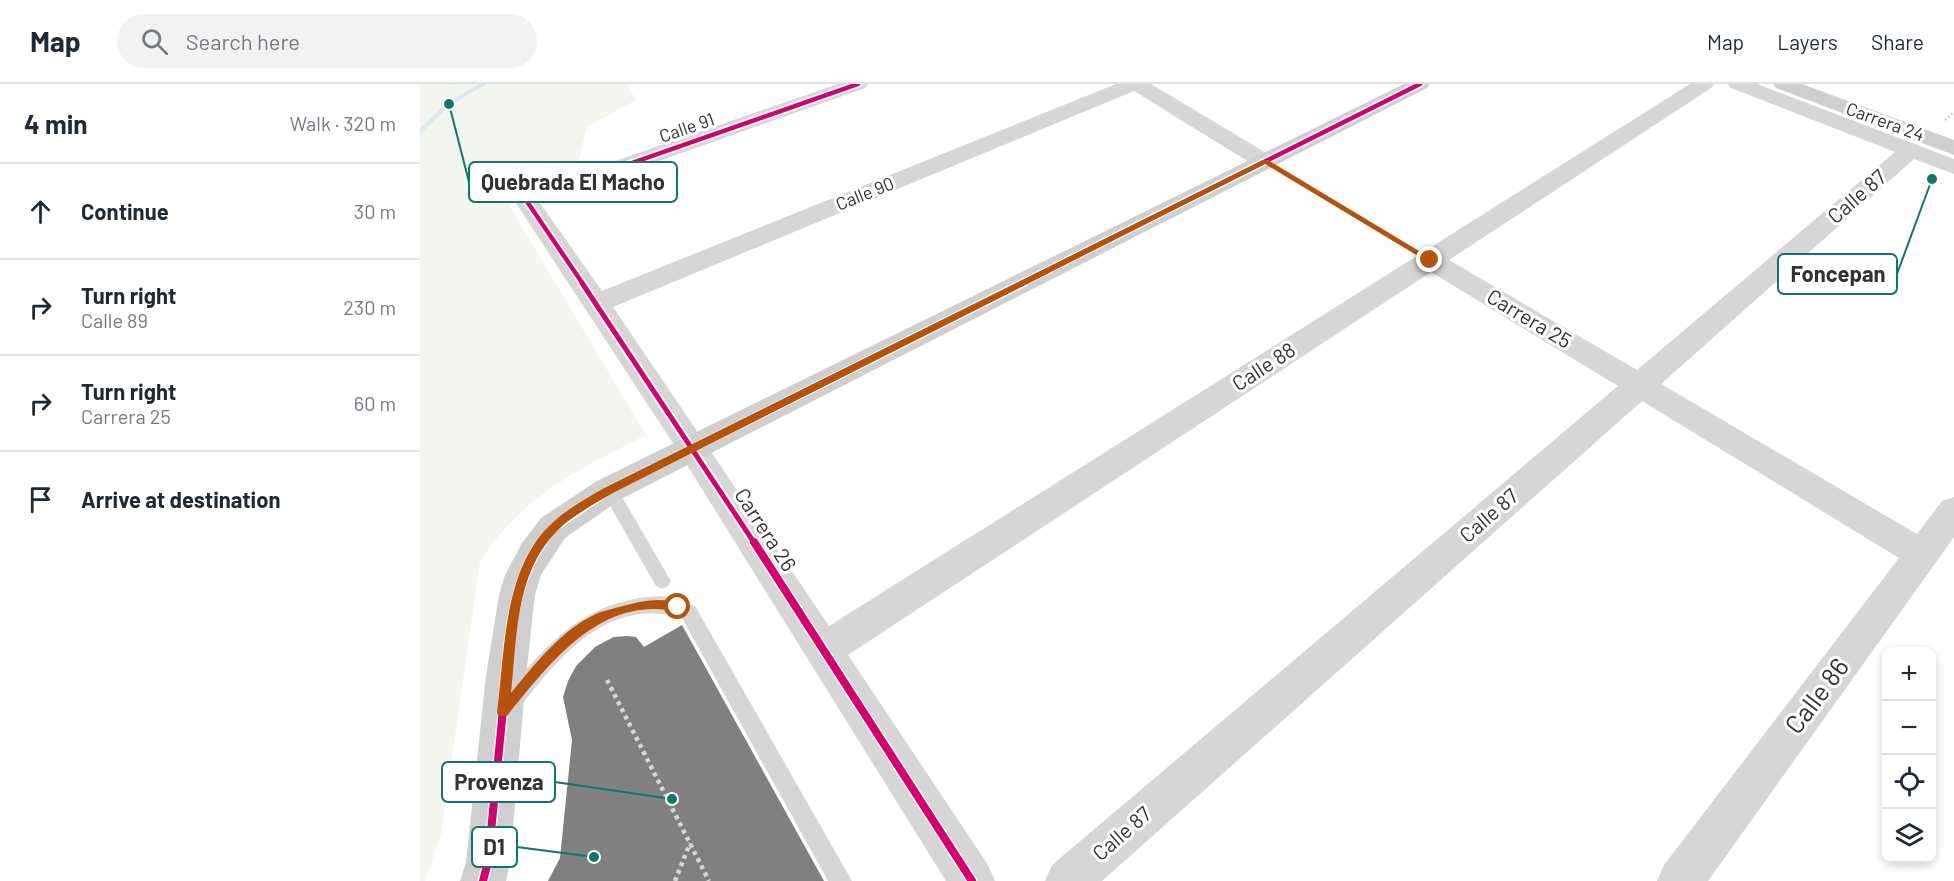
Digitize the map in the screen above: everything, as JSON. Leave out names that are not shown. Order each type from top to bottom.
[{"type":"street","name":"Calle 91","points":[[526,200],[858,84]]},
{"type":"street","points":[[1135,84],[1265,162]]},
{"type":"street","name":"Calle 90","points":[[596,304],[1135,84]]},
{"type":"street","points":[[483,881],[488,862],[502,712],[517,595],[534,553],[553,528],[609,490],[1420,84]]},
{"type":"street","name":"Calle 88","points":[[823,650],[1704,84]]},
{"type":"street","points":[[1738,84],[1954,167]]},
{"type":"street","name":"Carrera 24","points":[[1783,84],[1954,148]]},
{"type":"street","name":"Calle 87","points":[[1068,881],[1911,150]]},
{"type":"street","name":"Carrera 26","points":[[526,200],[693,448],[972,881]]},
{"type":"street","name":"Carrera 25","points":[[1430,260],[1922,554]]},
{"type":"street","name":"Calle 86","points":[[1680,881],[1954,510]]},
{"type":"lane","points":[[609,490],[662,580]]},
{"type":"lane","points":[[502,712],[546,659],[566,640],[599,618],[643,605],[665,604],[688,612],[841,881]]},
{"type":"path","points":[[1265,162],[1430,260]]},
{"type":"path","points":[[607,680],[709,881]]},
{"type":"path","points":[[675,881],[690,843]]},
{"type":"shaded area","points":[[420,84],[627,84],[636,100],[587,127],[575,175],[506,200],[646,435],[575,473],[534,501],[497,538],[480,561],[441,834],[425,881],[420,881]]},
{"type":"building","points":[[682,625],[824,881],[548,881],[560,858],[572,740],[563,697],[568,681],[576,666],[595,647],[614,637],[636,637],[644,647]]},
{"type":"waterway","points":[[420,132],[449,104],[484,84]]},
{"type":"cycle path","points":[[858,84],[526,200],[693,448],[972,881]]},
{"type":"cycle path","points":[[483,881],[488,862],[506,676],[517,595],[523,575],[534,553],[553,528],[609,490],[1420,84]]},
{"type":"place","name":"Quebrada El Macho","points":[[449,104]]},
{"type":"place","name":"Foncepan","points":[[1932,179]]},
{"type":"place","name":"Provenza","points":[[672,799]]},
{"type":"place","name":"D1","points":[[594,857]]},
{"type":"route","points":[[678,607],[665,604],[643,605],[620,610],[584,626],[546,659],[502,712],[517,595],[523,575],[534,553],[553,528],[580,508],[609,490],[1265,162],[1430,260]]}]
